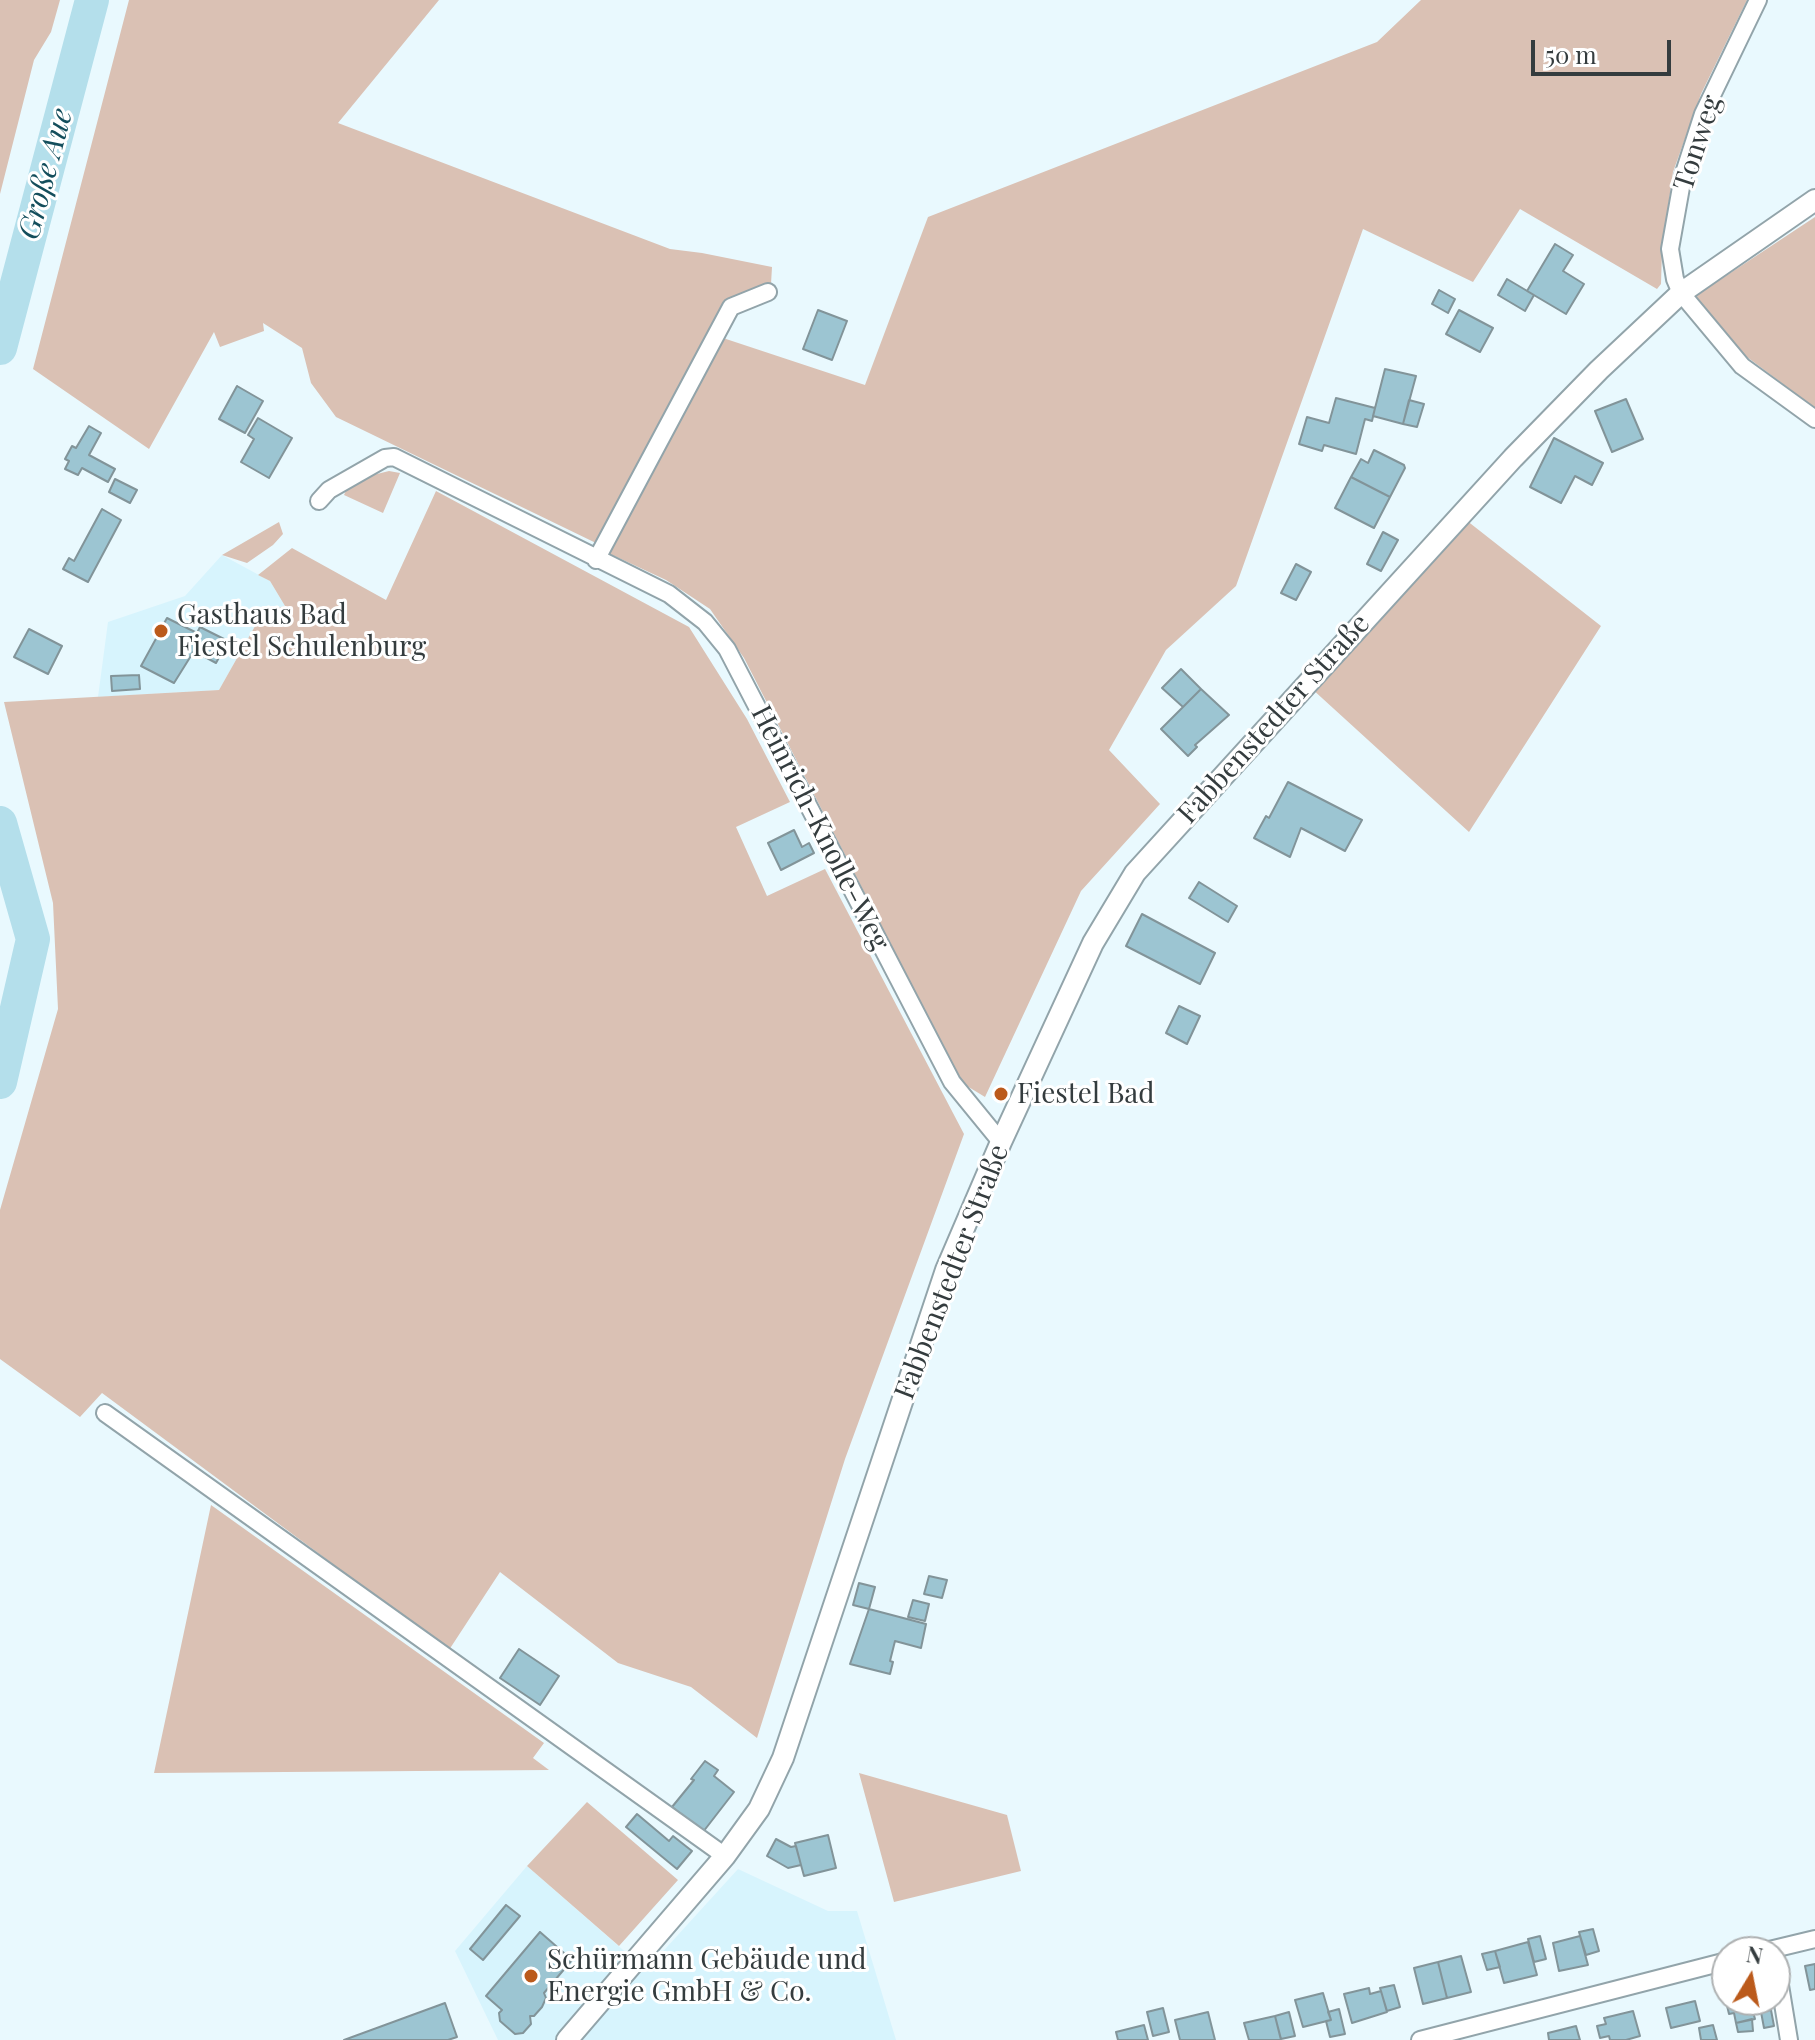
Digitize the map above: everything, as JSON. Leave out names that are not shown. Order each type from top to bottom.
[{"type":"street","name":"Tonweg","points":[[1681,293],[1675,279],[1670,249],[1683,176],[1703,114],[1758,0]]},
{"type":"street","name":"Fabbenstedter Straße","points":[[567,2040],[725,1856],[759,1809],[783,1758],[946,1270],[1093,943],[1135,873],[1513,458],[1599,370],[1681,293],[1815,200]]},
{"type":"street","points":[[596,560],[731,307],[768,292]]},
{"type":"street","points":[[1681,293],[1742,366],[1815,419]]},
{"type":"street","name":"Heinrich-Knolle-Weg","points":[[319,501],[329,490],[385,458],[394,457],[669,594],[705,622],[727,649],[952,1082],[1001,1142]]},
{"type":"street","points":[[105,1413],[725,1856]]},
{"type":"street","points":[[1791,1946],[1815,1939]]},
{"type":"street","points":[[1420,2040],[1711,1965]]},
{"type":"street","points":[[1784,2016],[1789,2040]]},
{"type":"shaded area","points":[[0,0],[60,0],[51,32],[34,60],[0,194]]},
{"type":"shaded area","points":[[129,0],[439,0],[338,123],[670,249],[772,267],[771,284],[729,302],[598,544],[336,417],[311,383],[302,348],[263,323],[264,331],[220,347],[214,332],[149,449],[33,369]]},
{"type":"shaded area","points":[[1421,0],[1747,0],[1701,94],[1673,172],[1662,250],[1661,284],[1657,289],[1520,209],[1473,282],[1363,229],[1236,586],[1166,650],[1109,750],[1160,804],[1081,891],[985,1097],[962,1083],[744,658],[710,609],[666,580],[606,552],[720,337],[865,385],[928,217],[1377,42]]},
{"type":"shaded area","points":[[1815,217],[1815,408],[1747,357],[1694,297]]},
{"type":"shaded area","points":[[389,471],[400,473],[383,513],[344,495],[349,484]]},
{"type":"shaded area","points":[[436,491],[689,627],[747,719],[790,802],[736,827],[767,896],[825,869],[964,1134],[845,1459],[757,1738],[691,1687],[618,1663],[500,1572],[449,1650],[102,1393],[80,1417],[0,1359],[0,1210],[58,1009],[53,903],[4,702],[219,690],[263,612],[285,606],[270,581],[258,575],[292,548],[386,600]]},
{"type":"shaded area","points":[[1466,520],[1601,626],[1469,832],[1311,688]]},
{"type":"shaded area","points":[[279,522],[283,534],[247,563],[222,555]]},
{"type":"shaded area","points":[[222,555],[270,581],[285,606],[263,612],[219,690],[98,697],[108,622],[185,596]]},
{"type":"shaded area","points":[[211,1505],[544,1743],[533,1758],[549,1770],[154,1773]]},
{"type":"shaded area","points":[[859,1773],[1007,1815],[1021,1871],[894,1902]]},
{"type":"shaded area","points":[[587,1802],[678,1880],[619,1946],[527,1866]]},
{"type":"shaded area","points":[[527,1866],[646,1970],[738,1869],[828,1911],[857,1911],[896,2040],[498,2040],[455,1951]]},
{"type":"building","points":[[1555,244],[1573,255],[1563,271],[1584,284],[1566,314],[1527,291]]},
{"type":"building","points":[[1507,279],[1534,295],[1525,311],[1498,295]]},
{"type":"building","points":[[1439,290],[1455,299],[1448,313],[1432,304]]},
{"type":"building","points":[[818,310],[847,321],[832,360],[803,349]]},
{"type":"building","points":[[1459,310],[1493,328],[1480,352],[1446,334]]},
{"type":"building","points":[[1385,369],[1416,376],[1403,424],[1373,416]]},
{"type":"building","points":[[237,386],[263,401],[245,433],[219,419]]},
{"type":"building","points":[[1336,398],[1375,408],[1372,421],[1365,419],[1356,454],[1324,445],[1322,451],[1299,444],[1307,417],[1329,423]]},
{"type":"building","points":[[1626,399],[1643,439],[1612,452],[1595,411]]},
{"type":"building","points":[[1409,400],[1424,404],[1417,427],[1403,424]]},
{"type":"building","points":[[258,418],[292,438],[269,478],[241,462],[254,439],[248,435]]},
{"type":"building","points":[[89,426],[101,433],[89,455],[115,469],[108,482],[82,468],[78,475],[65,469],[69,461],[65,459],[72,446],[76,448]]},
{"type":"building","points":[[1554,438],[1603,463],[1592,485],[1575,476],[1561,503],[1530,487]]},
{"type":"building","points":[[1374,450],[1404,465],[1390,497],[1351,477],[1361,459],[1368,463]]},
{"type":"building","points":[[1351,477],[1390,497],[1374,528],[1335,508]]},
{"type":"building","points":[[115,479],[137,490],[130,503],[109,492]]},
{"type":"building","points":[[102,509],[121,520],[88,582],[63,569],[69,558],[74,561]]},
{"type":"building","points":[[1383,532],[1398,540],[1381,571],[1367,564]]},
{"type":"building","points":[[1296,564],[1311,572],[1296,600],[1281,593]]},
{"type":"building","points":[[167,618],[197,633],[200,627],[228,641],[216,663],[194,651],[174,683],[141,666],[158,635],[153,633],[158,625],[162,627]]},
{"type":"building","points":[[29,629],[62,646],[48,674],[14,657]]},
{"type":"building","points":[[1181,669],[1201,689],[1183,707],[1162,688]]},
{"type":"building","points":[[139,675],[140,689],[112,691],[111,676]]},
{"type":"building","points":[[1201,689],[1229,715],[1195,745],[1197,747],[1188,756],[1161,729]]},
{"type":"building","points":[[1288,782],[1362,820],[1345,851],[1301,828],[1290,857],[1254,838],[1266,816],[1269,818]]},
{"type":"building","points":[[794,830],[802,847],[809,843],[814,853],[781,870],[768,843]]},
{"type":"building","points":[[1199,882],[1237,906],[1228,922],[1189,898]]},
{"type":"building","points":[[1142,914],[1215,953],[1200,984],[1126,946]]},
{"type":"building","points":[[1179,1006],[1200,1016],[1187,1044],[1166,1033]]},
{"type":"building","points":[[929,1576],[947,1580],[942,1598],[924,1594]]},
{"type":"building","points":[[859,1583],[875,1587],[869,1609],[853,1605]]},
{"type":"building","points":[[913,1600],[929,1604],[925,1621],[908,1617]]},
{"type":"building","points":[[869,1609],[926,1624],[921,1648],[895,1641],[890,1674],[850,1664]]},
{"type":"building","points":[[519,1649],[559,1676],[540,1705],[500,1678]]},
{"type":"building","points":[[705,1761],[718,1770],[714,1776],[734,1792],[703,1832],[672,1807]]},
{"type":"building","points":[[637,1814],[669,1841],[673,1836],[692,1851],[677,1869],[626,1827]]},
{"type":"building","points":[[828,1835],[836,1868],[804,1876],[795,1843]]},
{"type":"building","points":[[776,1839],[791,1847],[796,1846],[801,1865],[788,1868],[767,1856]]},
{"type":"building","points":[[506,1905],[520,1916],[483,1960],[470,1949]]},
{"type":"building","points":[[1593,1929],[1599,1951],[1586,1955],[1579,1932]]},
{"type":"building","name":"Schürmann Gebäude und Energie GmbH & Co.","points":[[540,1932],[572,1960],[544,1993],[546,1998],[542,2007],[530,2016],[531,2024],[523,2033],[515,2034],[500,2021],[499,2013],[502,2010],[486,1996]]},
{"type":"building","points":[[1540,1936],[1546,1959],[1534,1962],[1528,1939]]},
{"type":"building","points":[[1580,1936],[1588,1965],[1559,1971],[1553,1943]]},
{"type":"building","points":[[1528,1942],[1537,1975],[1504,1983],[1495,1951]]},
{"type":"building","points":[[1495,1951],[1500,1967],[1487,1970],[1482,1954]]},
{"type":"building","points":[[1461,1956],[1471,1992],[1447,1998],[1438,1962]]},
{"type":"building","points":[[1438,1962],[1447,1998],[1423,2004],[1414,1968]]},
{"type":"building","points":[[1815,1964],[1815,1989],[1810,1990],[1805,1966]]},
{"type":"building","points":[[1394,1985],[1400,2007],[1387,2011],[1380,1988]]},
{"type":"building","points":[[1369,1988],[1370,1994],[1381,1991],[1387,2012],[1352,2023],[1344,1994]]},
{"type":"building","points":[[1323,1993],[1331,2020],[1303,2027],[1295,2000]]},
{"type":"building","points":[[1695,2001],[1700,2021],[1671,2028],[1666,2008]]},
{"type":"building","points":[[445,2003],[457,2037],[448,2040],[344,2040]]},
{"type":"building","points":[[1163,2008],[1169,2032],[1153,2036],[1147,2012]]},
{"type":"building","points":[[1339,2009],[1345,2034],[1330,2037],[1326,2021],[1331,2020],[1328,2012]]},
{"type":"building","points":[[1633,2011],[1640,2036],[1626,2040],[1610,2040],[1609,2036],[1600,2038],[1597,2026],[1606,2024],[1604,2018]]},
{"type":"building","points":[[1208,2012],[1215,2040],[1180,2040],[1175,2020]]},
{"type":"building","points":[[1289,2012],[1295,2036],[1281,2039],[1275,2016]]},
{"type":"building","points":[[1275,2016],[1281,2040],[1249,2040],[1244,2023]]},
{"type":"building","points":[[1735,2016],[1754,2016],[1755,2019],[1736,2023]]},
{"type":"building","points":[[1762,2016],[1772,2016],[1774,2026],[1764,2028]]},
{"type":"building","points":[[1752,2019],[1753,2031],[1738,2032],[1736,2023]]},
{"type":"building","points":[[1144,2025],[1148,2040],[1118,2040],[1116,2032]]},
{"type":"building","points":[[1713,2025],[1717,2040],[1701,2040],[1699,2028]]},
{"type":"building","points":[[1576,2026],[1580,2040],[1549,2040],[1548,2033]]},
{"type":"waterway","name":"Große Aue","points":[[0,348],[92,0]]},
{"type":"waterway","name":"Große Aue","points":[[0,823],[33,939],[0,1082]]},
{"type":"place","name":"Gasthaus Bad Fiestel Schulenburg","points":[[161,631]]},
{"type":"place","name":"Fiestel Bad","points":[[1001,1094]]},
{"type":"place","name":"Schürmann Gebäude und Energie GmbH & Co.","points":[[531,1976]]}]
